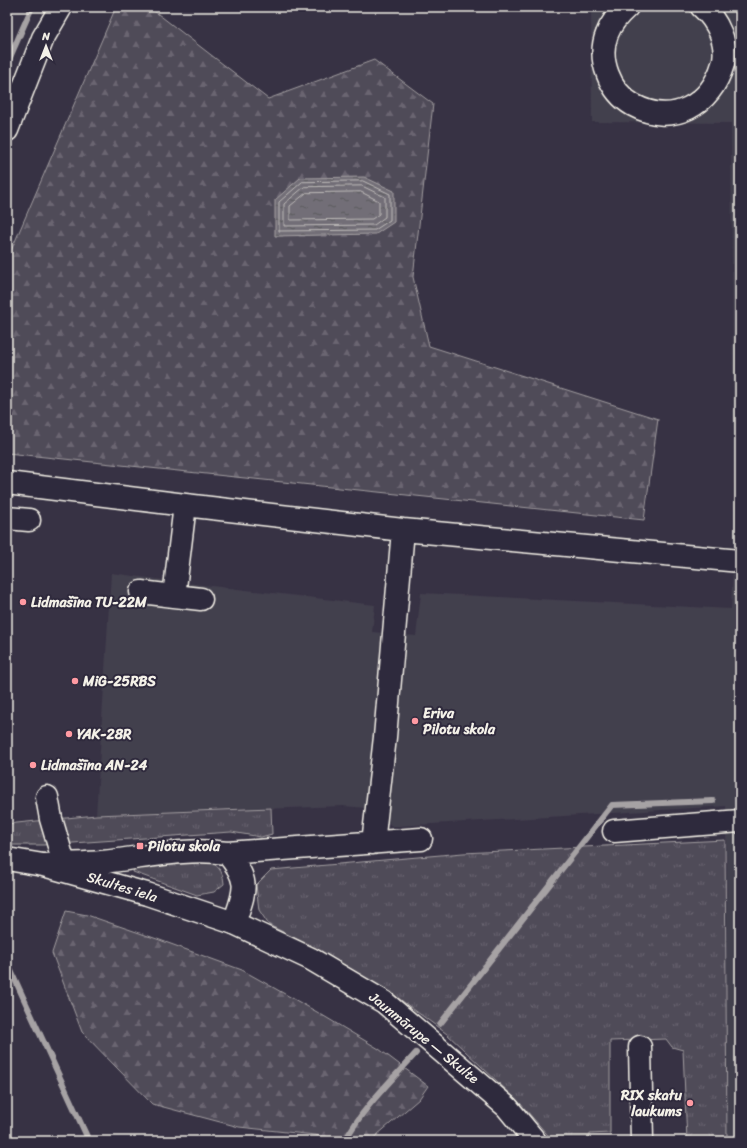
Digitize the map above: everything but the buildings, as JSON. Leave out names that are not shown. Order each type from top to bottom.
[{"type":"main road","points":[[7,130],[44,38],[61,7]]},
{"type":"main road","points":[[627,7],[616,17],[607,34],[604,54],[607,74],[617,92],[632,105],[658,113],[672,113],[691,108],[707,96],[732,60],[716,22],[702,7]]},
{"type":"main road","points":[[7,483],[403,530],[740,561]]},
{"type":"main road","points":[[174,596],[185,505]]},
{"type":"main road","points":[[7,518],[29,520]]},
{"type":"main road","points":[[373,843],[385,738],[403,530]]},
{"type":"main road","points":[[141,592],[201,599]]},
{"type":"main road","points":[[47,797],[51,819],[53,864],[101,862],[173,852],[205,850],[227,853],[421,839]]},
{"type":"main road","points":[[614,830],[740,821]]},
{"type":"main road","points":[[227,853],[240,868],[245,890],[234,923]]},
{"type":"main road","name":"Skultes iela","points":[[7,859],[53,864],[234,923]]},
{"type":"main road","name":"Jaunmārupe — Skulte","points":[[234,923],[311,959],[384,1002],[507,1107],[535,1141]]},
{"type":"main road","points":[[640,1047],[642,1141]]},
{"type":"shaded area","name":"Eriva Pilotu skola","points":[[591,7],[740,7],[740,1141],[727,1141],[726,806],[399,826],[392,826],[367,808],[343,806],[96,815],[111,573],[375,605],[372,632],[416,636],[421,593],[731,609],[734,545],[731,123],[592,122]]},
{"type":"green space","points":[[116,7],[149,7],[268,99],[374,60],[433,104],[413,277],[429,346],[658,419],[644,520],[7,453],[7,260]]},
{"type":"green space","points":[[271,808],[272,834],[261,837],[231,832],[44,845],[7,845],[7,824],[96,815]]},
{"type":"green space","points":[[725,840],[727,1141],[687,1141],[683,1050],[672,1047],[666,1039],[610,1041],[610,1133],[590,1134],[590,1141],[553,1141],[518,1101],[447,1034],[390,992],[315,948],[269,925],[259,910],[256,885],[271,870],[463,853]]},
{"type":"green space","points":[[205,860],[216,866],[222,875],[224,884],[214,892],[197,895],[133,872],[134,868]]},
{"type":"green space","points":[[66,911],[87,915],[242,970],[379,1049],[428,1086],[419,1099],[370,1141],[342,1141],[315,1135],[239,1127],[152,1104],[82,1032],[52,953]]},
{"type":"water","points":[[364,177],[394,191],[394,222],[376,234],[275,236],[275,200],[300,178]]},
{"type":"waterway","points":[[7,64],[32,7]]},
{"type":"waterway","points":[[440,1024],[612,805],[713,801]]},
{"type":"waterway","points":[[7,962],[89,1141]]},
{"type":"waterway","points":[[345,1141],[360,1117],[387,1084],[416,1053]]},
{"type":"place","name":"Lidmašīna TU-22M","points":[[23,602]]},
{"type":"place","name":"MiG-25RBS","points":[[75,681]]},
{"type":"place","name":"Eriva Pilotu skola","points":[[415,721]]},
{"type":"place","name":"YAK-28R","points":[[69,734]]},
{"type":"place","name":"Lidmašīna AN-24","points":[[33,765]]},
{"type":"place","name":"Pilotu skola","points":[[140,846]]},
{"type":"place","name":"RIX skatu laukums","points":[[690,1103]]}]
